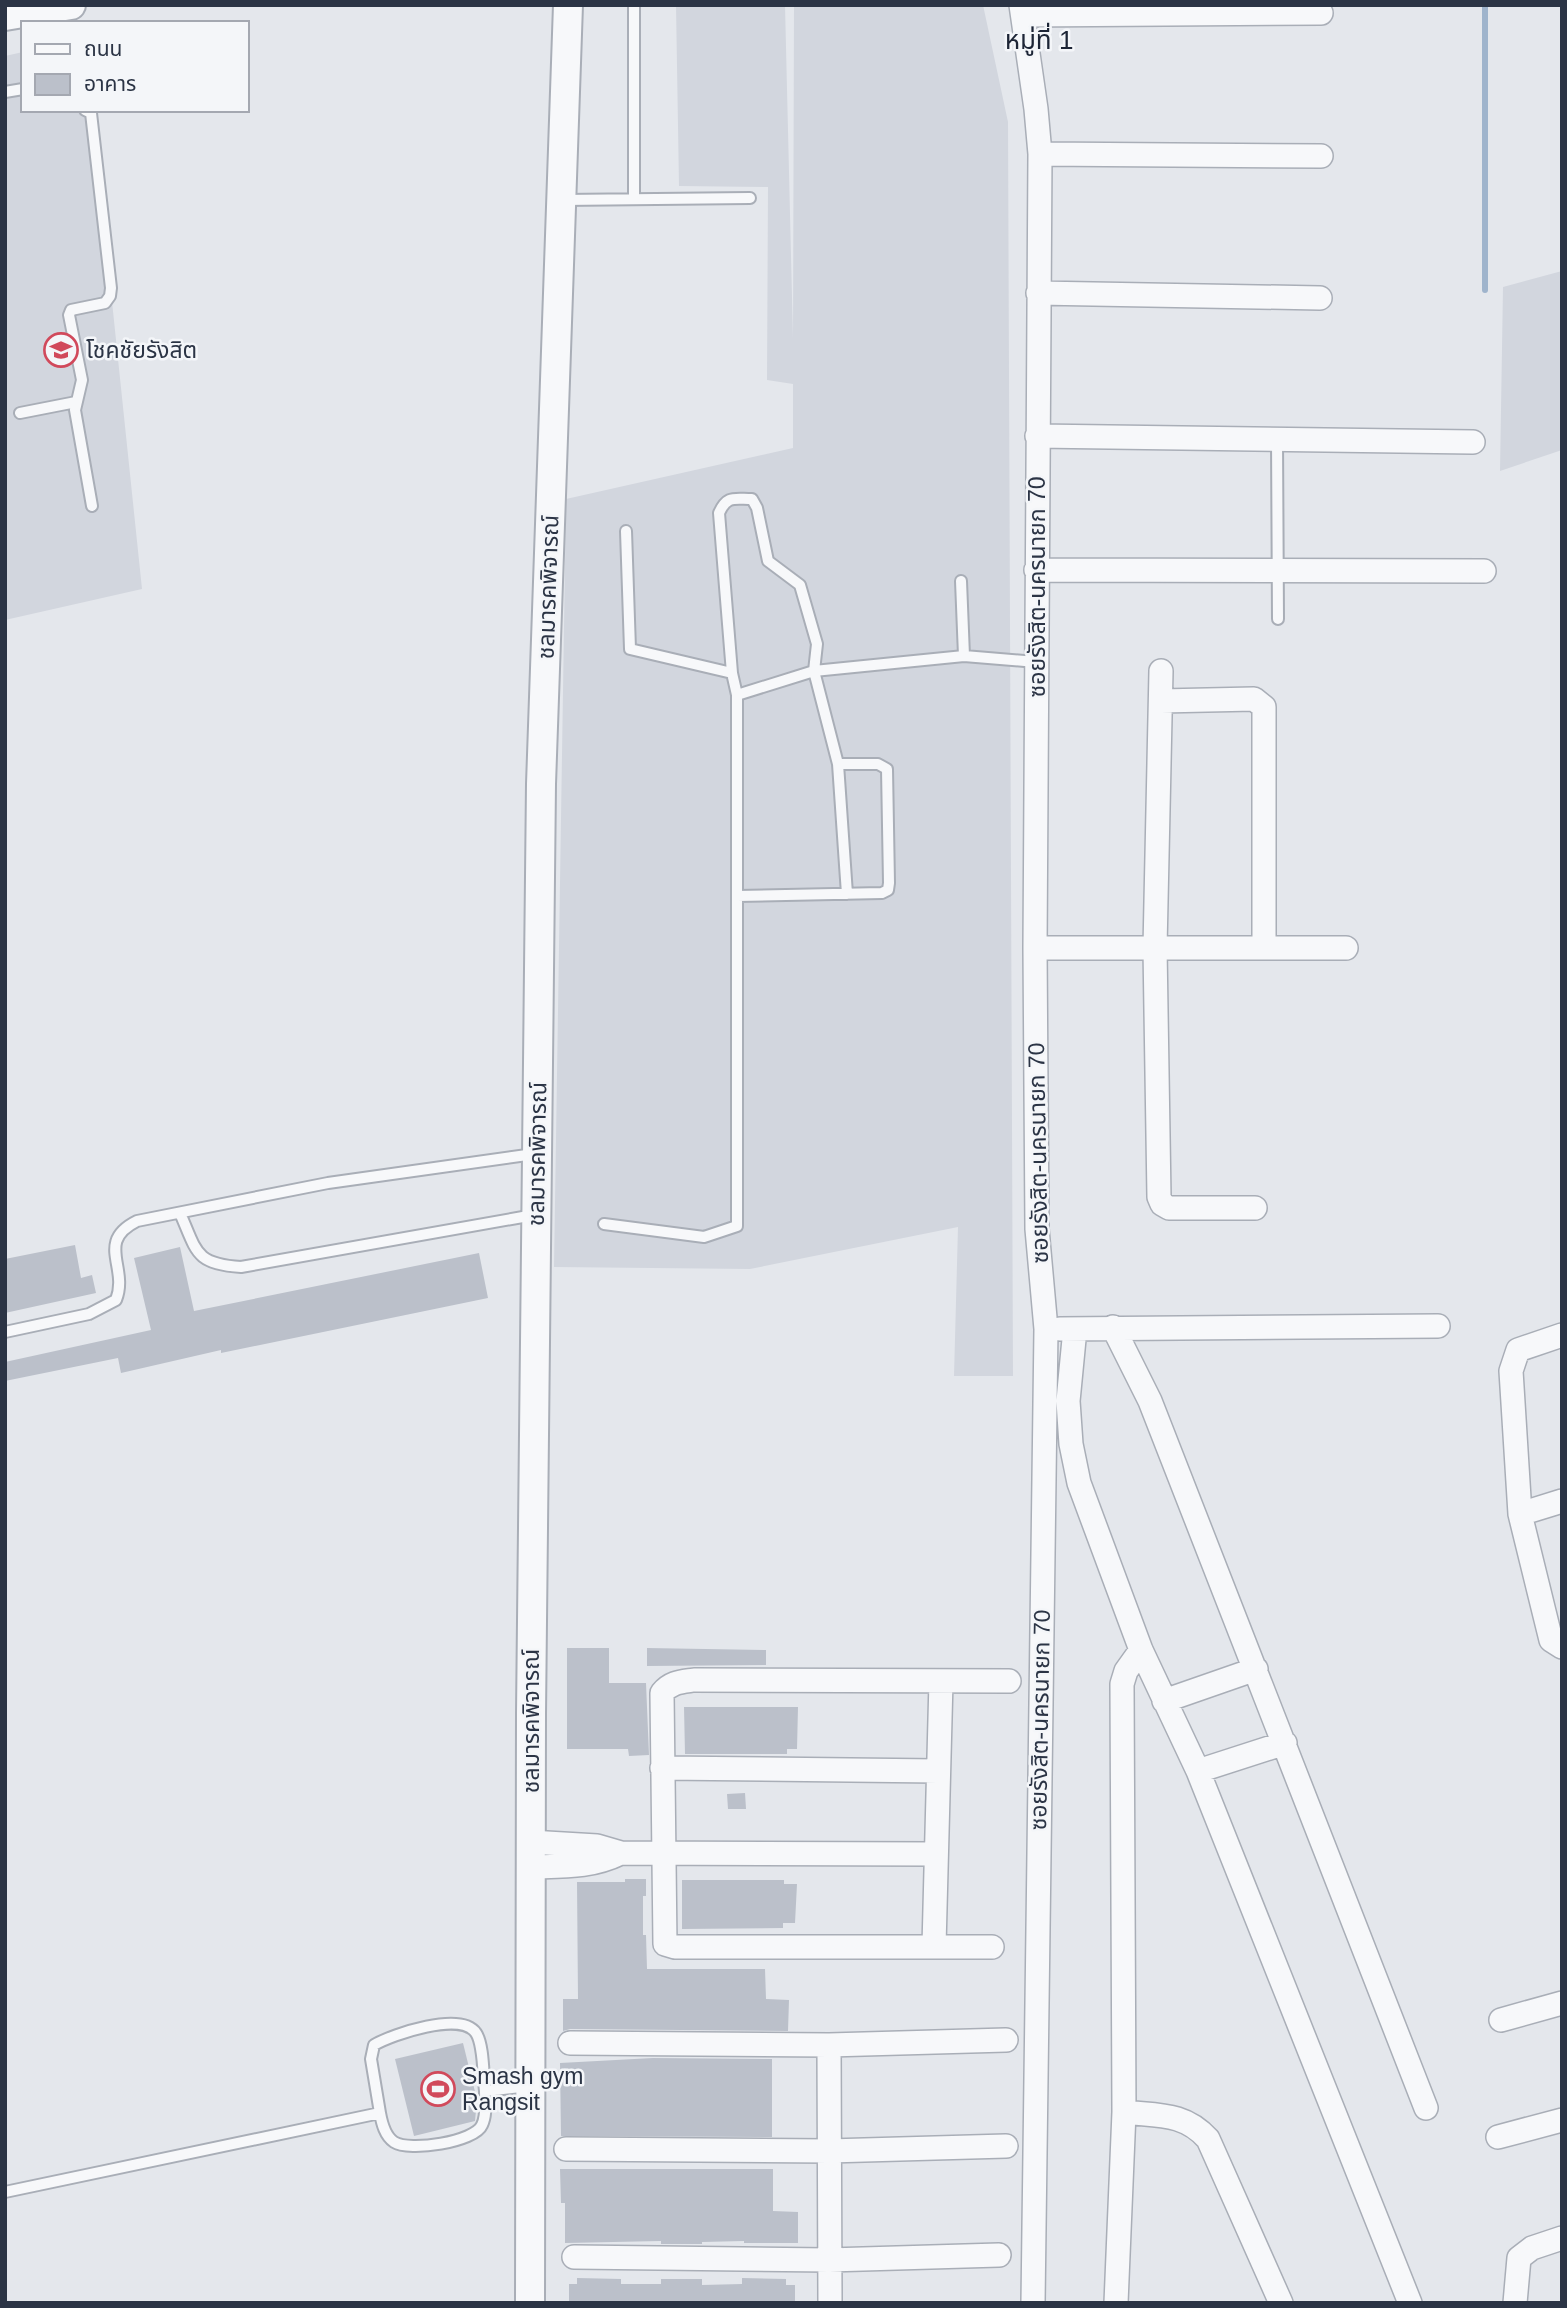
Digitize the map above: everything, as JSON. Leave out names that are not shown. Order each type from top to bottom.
[{"type":"street","points":[[19,17],[71,5]]},
{"type":"street","name":"ชลมารคพิจารณ์","points":[[530,2303],[530,1855],[541,784],[568,5]]},
{"type":"street","points":[[1022,10],[1321,13]]},
{"type":"street","name":"ซอยรังสิต-นครนายก 70","points":[[1022,10],[1040,153],[1035,948],[1037,1229],[1046,1329],[1033,2303]]},
{"type":"street","points":[[1040,153],[1321,156]]},
{"type":"street","points":[[1038,293],[1320,298]]},
{"type":"street","points":[[1037,436],[1472,442]]},
{"type":"street","points":[[1036,570],[1484,571]]},
{"type":"street","points":[[1161,671],[1155,948],[1159,1197],[1162,1204],[1169,1208],[1255,1208]]},
{"type":"street","points":[[1161,701],[1254,699],[1264,707],[1264,948]]},
{"type":"street","points":[[1035,948],[1346,948]]},
{"type":"street","points":[[1046,1329],[1438,1326]]},
{"type":"street","points":[[1113,1327],[1150,1401],[1426,2108]]},
{"type":"street","points":[[1075,1329],[1068,1401],[1079,1483],[1141,1650],[1198,1771],[1410,2303]]},
{"type":"street","points":[[1562,1335],[1518,1350],[1511,1371],[1520,1514],[1551,1640],[1562,1647]]},
{"type":"street","points":[[1520,1514],[1562,1501]]},
{"type":"street","points":[[1116,2303],[1124,2112],[1122,1684],[1126,1671],[1141,1650]]},
{"type":"street","points":[[1164,1701],[1256,1669]]},
{"type":"street","points":[[934,1946],[941,1681]]},
{"type":"street","points":[[992,1947],[675,1947],[665,1944],[662,1693],[676,1682],[1009,1681]]},
{"type":"street","points":[[1198,1771],[1285,1743]]},
{"type":"street","points":[[662,1768],[939,1771]]},
{"type":"street","points":[[530,1855],[597,1846],[621,1853],[936,1854]]},
{"type":"street","points":[[1501,2020],[1562,2003]]},
{"type":"street","points":[[570,2043],[829,2045],[1006,2040]]},
{"type":"street","points":[[829,2045],[830,2303]]},
{"type":"street","points":[[1124,2112],[1176,2118],[1198,2128],[1208,2139],[1280,2303]]},
{"type":"street","points":[[1498,2137],[1562,2119]]},
{"type":"street","points":[[566,2149],[829,2151],[1006,2146]]},
{"type":"street","points":[[1515,2303],[1519,2258],[1532,2248],[1562,2238]]},
{"type":"street","points":[[573,2258],[829,2260],[999,2255]]},
{"type":"lane","points":[[634,5],[634,199]]},
{"type":"lane","points":[[89,112],[111,288],[105,303],[69,312],[82,380],[75,410],[92,506]]},
{"type":"lane","points":[[562,200],[750,198]]},
{"type":"lane","points":[[20,413],[76,402]]},
{"type":"lane","points":[[1277,439],[1278,619]]},
{"type":"lane","points":[[604,1224],[704,1237],[737,1226],[737,695],[719,513],[729,499],[752,499],[757,508],[768,561],[800,585],[817,644],[814,671],[838,764],[847,894]]},
{"type":"lane","points":[[626,531],[630,649],[733,673]]},
{"type":"lane","points":[[961,581],[964,656]]},
{"type":"lane","points":[[737,695],[814,671],[964,656],[1036,662]]},
{"type":"lane","points":[[737,896],[881,893],[888,890],[887,769],[878,764],[838,764]]},
{"type":"lane","points":[[5,1332],[89,1314],[116,1300],[121,1287],[115,1254],[116,1238],[123,1228],[137,1221],[328,1183],[537,1153]]},
{"type":"lane","points":[[180,1213],[197,1252],[216,1265],[241,1267],[536,1214]]},
{"type":"lane","points":[[449,2022],[467,2025],[475,2031],[479,2041],[485,2091],[482,2125],[466,2138],[429,2145],[404,2146],[388,2137],[380,2113],[371,2059],[374,2045],[384,2039],[449,2022]]},
{"type":"lane","points":[[485,2091],[529,2087]]},
{"type":"lane","points":[[5,2192],[380,2113]]},
{"type":"shaded area","points":[[676,5],[785,5],[793,339],[794,5],[983,5],[1008,122],[1013,1376],[954,1376],[958,1227],[750,1269],[554,1267],[566,499],[793,448],[793,384],[767,380],[768,187],[679,186]]},
{"type":"shaded area","name":"โชคชัยรังสิต","points":[[21,52],[21,112],[92,112],[142,589],[5,620],[5,56]]},
{"type":"shaded area","points":[[1562,271],[1562,450],[1500,471],[1503,287]]},
{"type":"building","points":[[75,1245],[81,1278],[92,1275],[96,1293],[5,1313],[5,1259]]},
{"type":"building","points":[[180,1247],[194,1311],[479,1253],[488,1298],[221,1353],[221,1350],[121,1373],[118,1358],[5,1381],[5,1362],[151,1330],[134,1258]]},
{"type":"building","points":[[567,1648],[609,1648],[609,1683],[646,1683],[649,1755],[629,1756],[628,1749],[567,1749]]},
{"type":"building","points":[[647,1648],[766,1650],[766,1665],[647,1666]]},
{"type":"building","points":[[684,1707],[798,1707],[797,1749],[787,1749],[787,1754],[685,1754]]},
{"type":"building","points":[[745,1793],[746,1809],[728,1809],[727,1794]]},
{"type":"building","points":[[625,1879],[646,1879],[643,1935],[646,1935],[647,1969],[765,1969],[766,1999],[789,2000],[788,2031],[563,2031],[563,1999],[578,1999],[577,1882],[625,1882]]},
{"type":"building","points":[[682,1880],[784,1880],[784,1884],[797,1884],[795,1923],[783,1923],[783,1928],[682,1929]]},
{"type":"building","name":"Smash gym Rangsit","points":[[463,2043],[477,2100],[475,2121],[414,2136],[395,2059]]},
{"type":"building","points":[[653,2058],[772,2059],[772,2137],[561,2136],[560,2063]]},
{"type":"building","points":[[560,2169],[773,2169],[773,2211],[798,2212],[798,2243],[565,2243],[565,2203],[561,2203]]},
{"type":"building","points":[[577,2278],[621,2279],[621,2284],[661,2284],[661,2279],[702,2279],[702,2285],[742,2284],[742,2278],[786,2279],[786,2285],[795,2285],[795,2303],[569,2303],[569,2284],[577,2284]]},
{"type":"waterway","points":[[1485,5],[1485,290]]},
{"type":"place","name":"โชคชัยรังสิต","points":[[61,350]]},
{"type":"place","name":"Smash gym Rangsit","points":[[438,2089]]},
{"type":"district","name":"หมู่ที่ 1","points":[[1039,40]]}]
